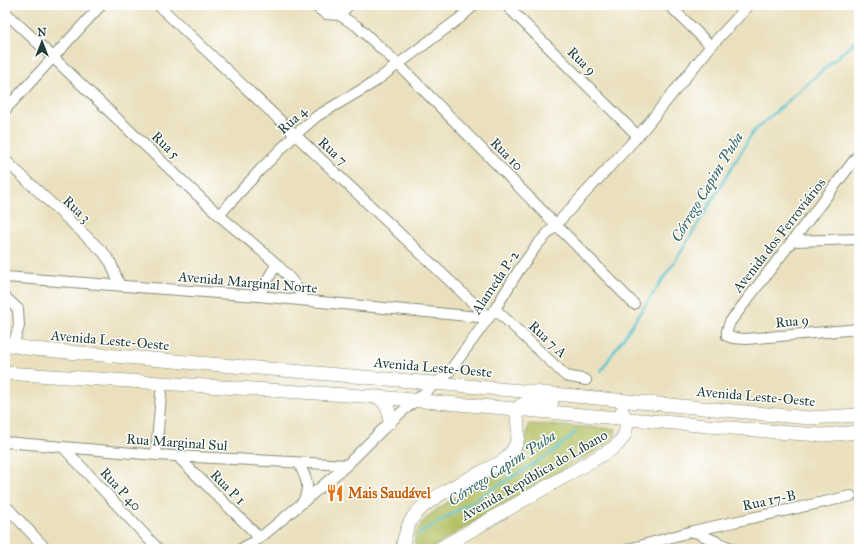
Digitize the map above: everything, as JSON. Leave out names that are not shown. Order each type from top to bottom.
[{"type":"main road","name":"Avenida Leste-Oeste","points":[[9,345],[33,349],[437,383],[809,418],[859,415]]},
{"type":"main road","points":[[5,373],[378,397],[823,436],[859,432]]},
{"type":"main road","points":[[516,409],[525,402],[566,402],[578,396]]},
{"type":"main road","points":[[378,397],[388,407],[390,422]]},
{"type":"main road","points":[[611,399],[623,412],[626,419]]},
{"type":"main road","name":"Avenida República do Líbano","points":[[402,549],[408,527],[420,509],[433,500],[503,461],[511,454],[518,440],[516,409]]},
{"type":"main road","name":"Avenida República do Líbano","points":[[440,549],[612,449],[622,442],[626,434],[626,419]]},
{"type":"street","points":[[5,110],[101,5]]},
{"type":"street","name":"Rua 7","points":[[158,5],[448,277],[489,318]]},
{"type":"street","name":"Rua 10","points":[[314,5],[326,14],[339,15],[357,26],[398,64],[634,304]]},
{"type":"street","name":"Rua 4","points":[[219,215],[295,134],[317,116],[373,83],[460,18],[474,5]]},
{"type":"street","name":"Rua 9","points":[[506,5],[638,136]]},
{"type":"street","points":[[669,5],[711,46]]},
{"type":"street","name":"Alameda P-2","points":[[241,549],[260,538],[347,465],[390,422],[418,401],[449,372],[489,318],[519,270],[537,245],[638,136],[711,46],[749,5]]},
{"type":"street","points":[[339,15],[349,6]]},
{"type":"street","name":"Rua 10","points":[[349,6],[357,26]]},
{"type":"street","name":"Rua 5","points":[[5,12],[219,215],[276,265],[295,284],[304,300]]},
{"type":"street","name":"Avenida dos Ferroviários","points":[[727,336],[727,330],[730,322],[794,241],[859,154]]},
{"type":"street","name":"Rua 3","points":[[5,160],[102,252],[111,263],[119,284]]},
{"type":"street","points":[[794,241],[859,239]]},
{"type":"street","points":[[258,296],[276,265]]},
{"type":"street","name":"Avenida Marginal Norte","points":[[5,277],[119,284],[489,318]]},
{"type":"street","points":[[5,297],[18,309],[19,326],[9,345]]},
{"type":"street","name":"Rua 7 A","points":[[495,309],[566,376],[586,380]]},
{"type":"street","name":"Rua 9","points":[[727,336],[746,339],[859,329]]},
{"type":"street","points":[[156,455],[162,382]]},
{"type":"street","name":"Rua Marginal Sul","points":[[5,442],[156,455],[347,465]]},
{"type":"street","name":"Rua P 40","points":[[63,447],[158,549]]},
{"type":"street","name":"Rua P 1","points":[[177,456],[260,538]]},
{"type":"street","points":[[299,463],[308,483],[308,491],[302,503]]},
{"type":"street","name":"Rua 17-B","points":[[630,549],[693,531],[851,496]]},
{"type":"street","points":[[5,505],[46,549]]},
{"type":"street","points":[[693,531],[733,549]]},
{"type":"green space","points":[[529,424],[616,429],[615,436],[609,444],[511,499],[430,549],[415,549],[416,533],[432,514],[445,504],[512,465],[523,455]]},
{"type":"waterway","name":"Córrego Capim Puba","points":[[601,371],[681,252],[753,132],[859,38]]},
{"type":"waterway","name":"Córrego Capim Puba","points":[[419,534],[553,452],[576,432]]},
{"type":"place","name":"Mais Saudável","points":[[335,493]]}]
